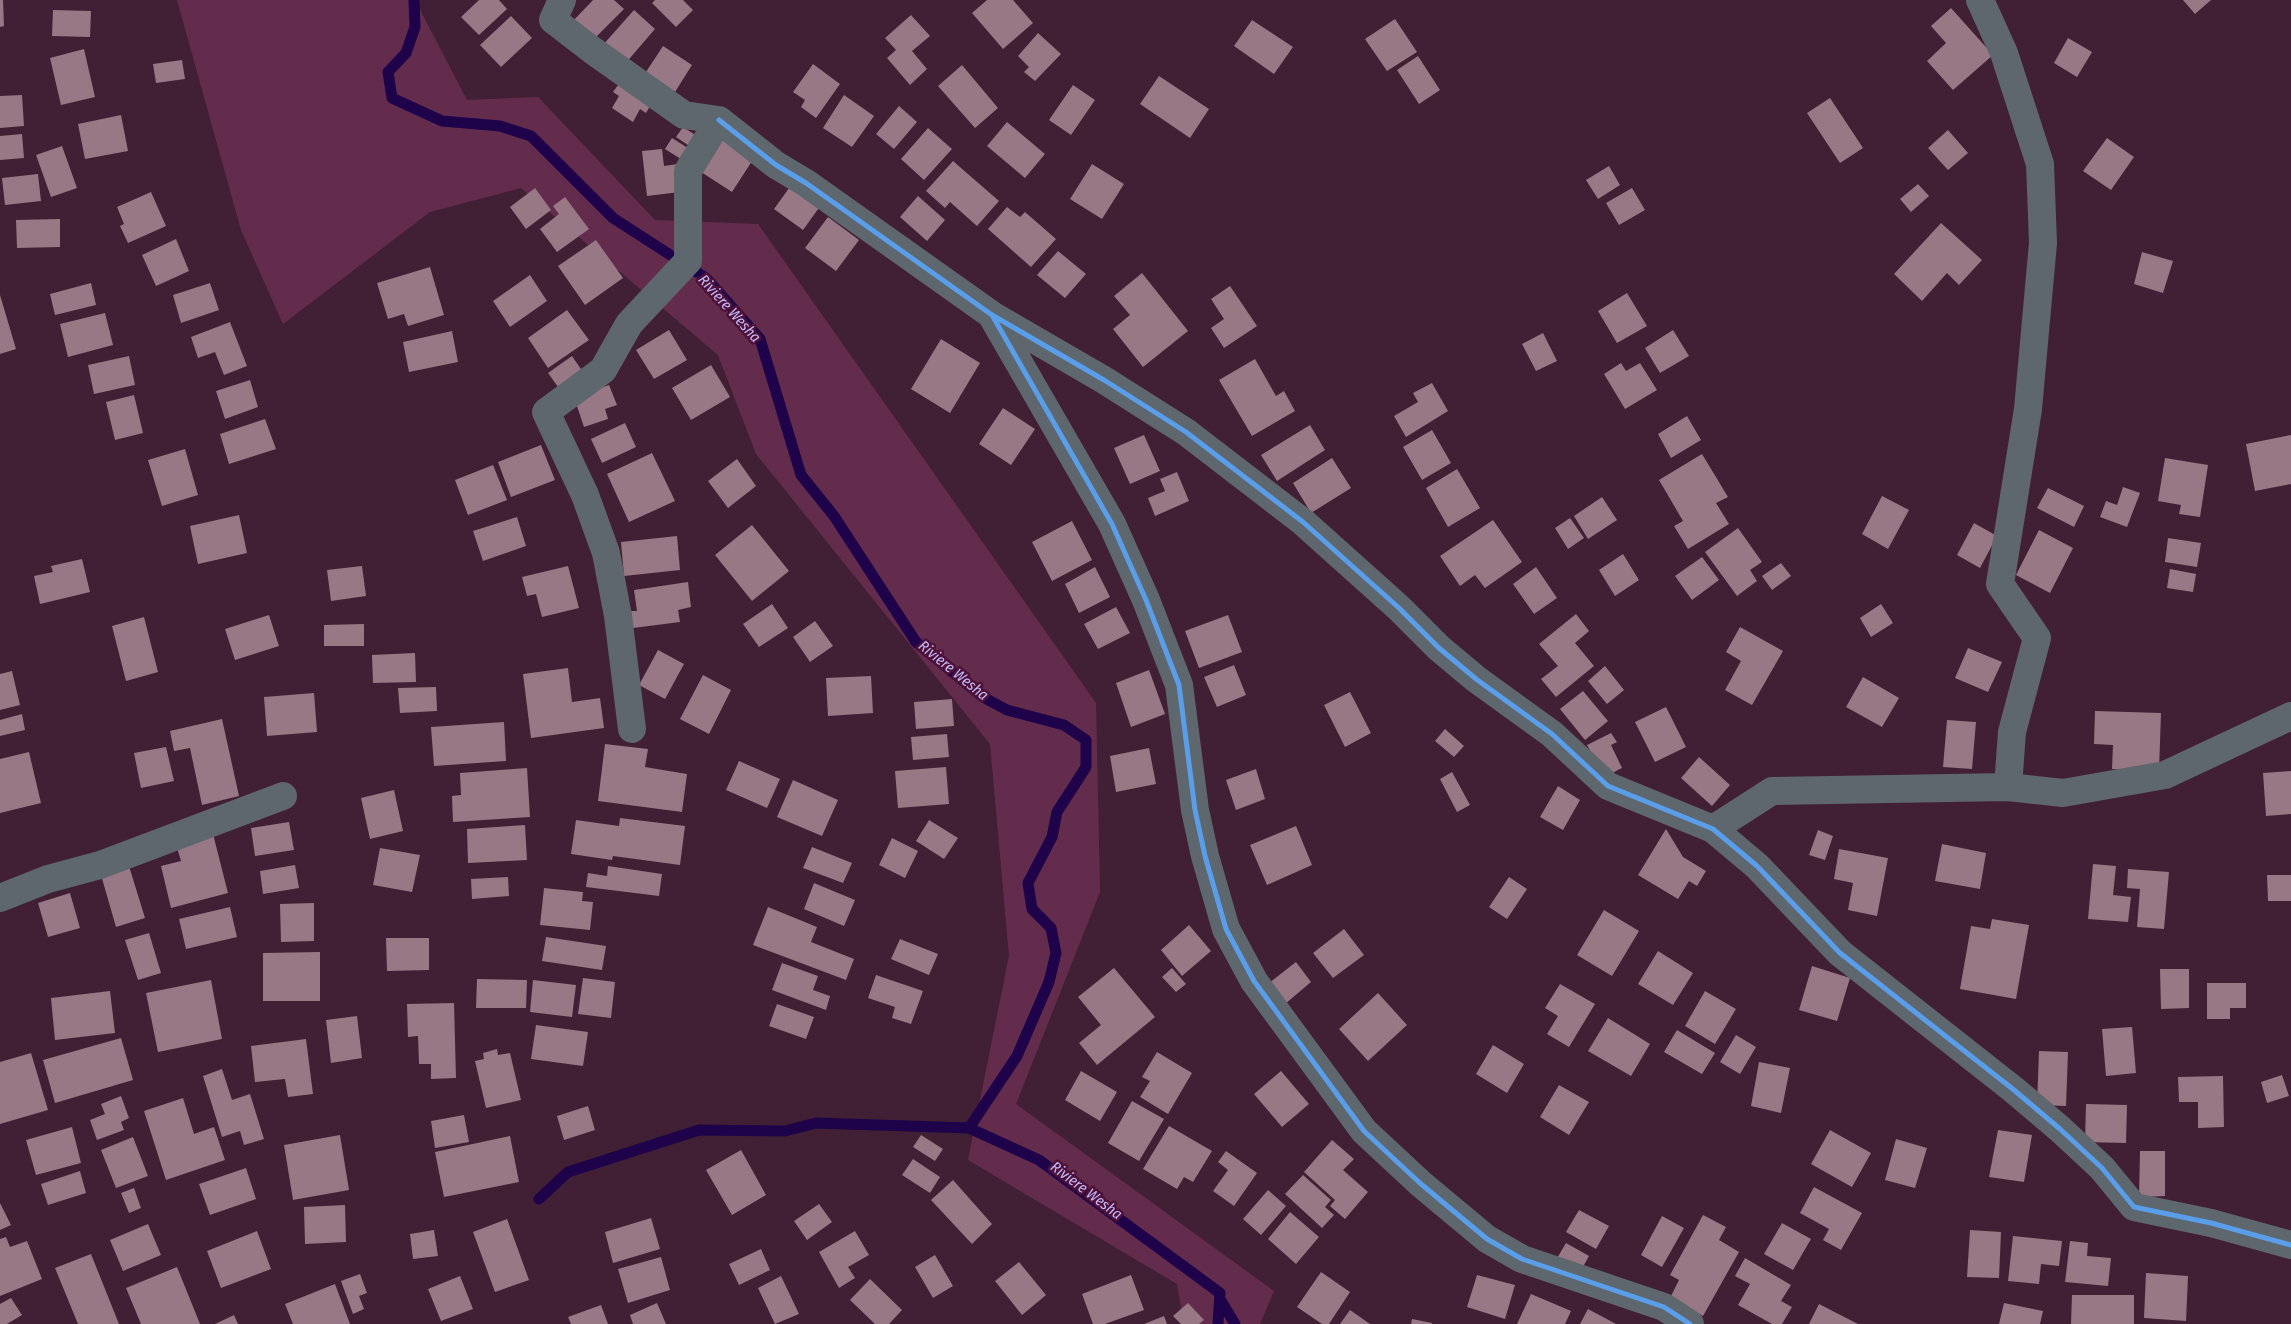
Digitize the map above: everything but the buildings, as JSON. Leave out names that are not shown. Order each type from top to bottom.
[{"type":"street","points":[[562,0],[553,20],[684,115],[718,120],[776,165],[806,184],[992,315],[1104,380],[1186,432],[1303,522],[1399,608],[1439,648],[1476,679],[1552,734],[1608,786],[1713,829],[1757,866],[1840,953],[2014,1090],[2060,1129],[2102,1168],[2134,1206],[2211,1223],[2291,1245]]},
{"type":"street","points":[[1980,0],[2004,53],[2040,164],[2041,184],[2043,243],[2028,409],[2000,584],[2037,638],[2012,732],[2008,787]]},
{"type":"street","points":[[632,730],[618,616],[606,553],[585,495],[546,412],[603,370],[629,324],[688,261],[688,171],[718,120]]},
{"type":"street","points":[[992,315],[1112,524],[1146,600],[1179,685],[1195,810],[1205,856],[1226,929],[1254,981],[1364,1131],[1421,1184],[1487,1239],[1522,1259],[1664,1307],[1690,1324]]},
{"type":"street","points":[[1713,829],[1772,791],[2008,787],[2063,793],[2165,775],[2291,716]]},
{"type":"street","points":[[0,898],[48,879],[100,865],[283,796]]},
{"type":"shaded area","points":[[177,0],[415,0],[467,100],[538,97],[655,220],[758,224],[1096,703],[1100,892],[1016,1104],[1274,1291],[1260,1324],[1184,1324],[1177,1284],[968,1160],[1009,956],[990,744],[756,454],[718,355],[521,188],[430,212],[283,324],[241,230]]},
{"type":"waterway","name":"Riviere Wesha","points":[[414,0],[415,27],[406,53],[388,72],[392,98],[442,121],[500,126],[531,136],[613,218],[706,278],[760,339],[801,475],[834,516],[916,642],[983,697],[1007,710],[1064,725],[1086,740],[1086,767],[1057,812],[1052,837],[1028,883],[1032,909],[1051,928],[1056,953],[1049,982],[1017,1056],[969,1128]]},
{"type":"waterway","points":[[539,1199],[568,1172],[699,1130],[785,1131],[816,1123],[969,1128],[1039,1160],[1220,1293],[1218,1324]]},
{"type":"waterway","name":"Riviere Wesha","points":[[1220,1299],[1235,1324]]},
{"type":"cycle path","points":[[719,120],[776,165],[806,183],[992,315],[1104,380],[1186,432],[1303,522],[1399,608],[1439,648],[1476,679],[1552,734],[1608,786],[1713,829],[1757,866],[1840,953],[2014,1090],[2060,1129],[2102,1168],[2134,1207],[2211,1223],[2291,1245]]},
{"type":"cycle path","points":[[992,315],[1112,524],[1146,600],[1179,685],[1195,810],[1205,856],[1226,929],[1254,981],[1364,1131],[1421,1184],[1487,1239],[1522,1259],[1664,1307],[1690,1324]]}]
